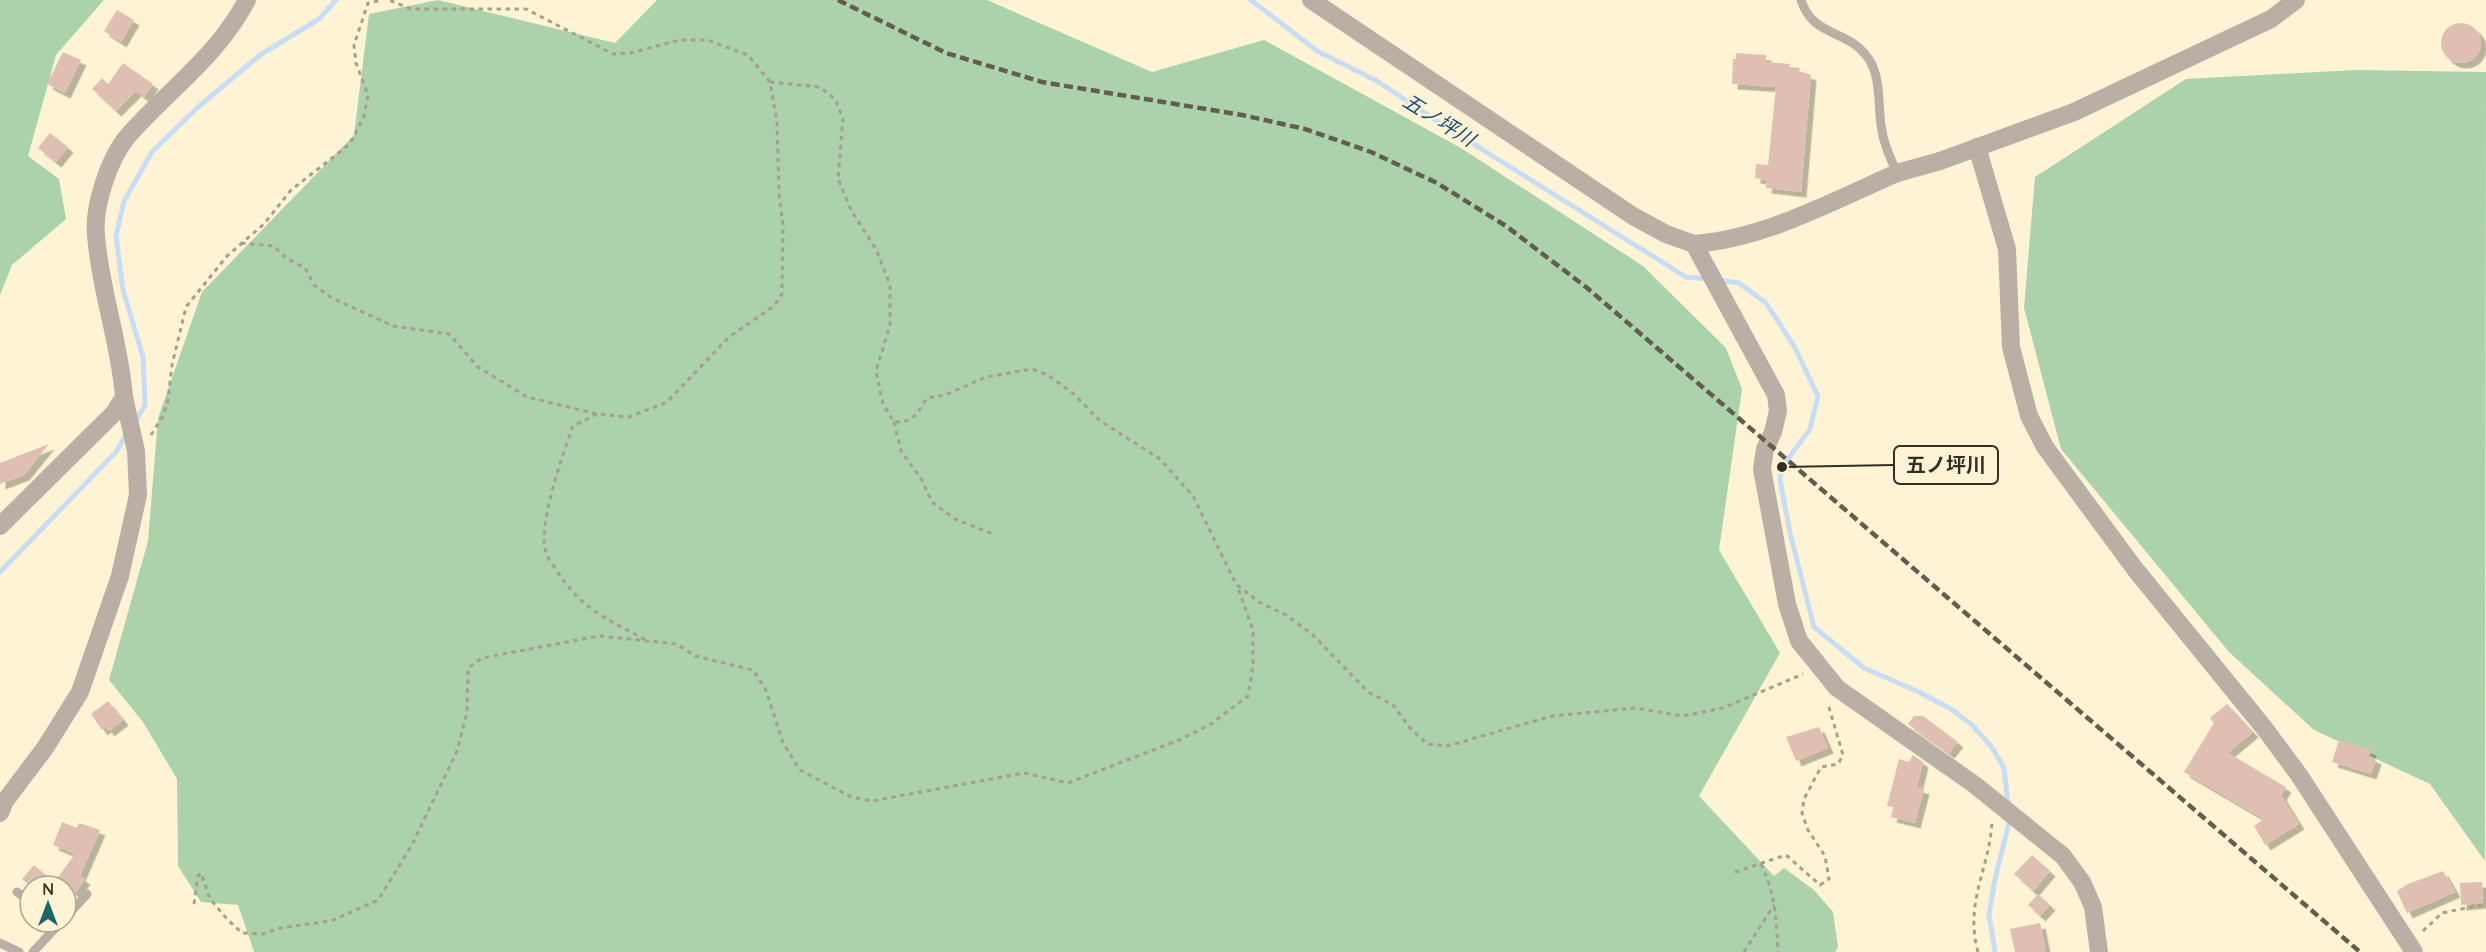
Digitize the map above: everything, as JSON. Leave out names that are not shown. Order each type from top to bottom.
[{"type":"street","points":[[0,813],[5,801],[45,748],[80,692],[120,576],[138,495],[135,451],[95,234],[100,196],[112,165],[126,139],[186,80],[235,22],[246,0]]},
{"type":"street","points":[[1311,0],[1633,216],[1697,252],[1776,395],[1778,411],[1773,432],[1764,449],[1762,469],[1787,604],[1800,641],[1837,688],[1989,796],[2063,856],[2093,907],[2099,952]]},
{"type":"street","points":[[1697,252],[1723,241],[1764,231],[1897,173],[1940,161],[2074,112],[2271,19],[2296,0]]},
{"type":"street","points":[[1977,147],[2007,249],[2011,347],[2029,416],[2045,447],[2135,569],[2265,729],[2299,775],[2411,949]]},
{"type":"street","points":[[0,526],[114,413],[124,397]]},
{"type":"lane","points":[[1801,0],[1805,14],[1815,24],[1858,46],[1875,69],[1886,149],[1897,173]]},
{"type":"lane","points":[[78,903],[87,894]]},
{"type":"lane","points":[[33,952],[49,934]]},
{"type":"lane","points":[[0,943],[19,952]]},
{"type":"path","points":[[135,451],[151,435],[163,416],[186,307],[214,270],[264,224],[300,182],[338,156],[350,144],[364,116],[368,94],[356,63],[354,45],[368,3],[382,0]]},
{"type":"path","points":[[242,243],[274,246],[286,258],[305,268],[314,285],[332,298],[393,326],[449,334],[478,367],[527,397],[597,414],[629,417],[667,402],[729,337],[774,306],[782,294],[783,225],[779,193],[777,122],[770,82],[748,56],[707,40],[680,40],[630,53],[613,54],[526,9],[411,9],[389,0]]},
{"type":"path","points":[[770,82],[820,87],[835,99],[843,118],[838,179],[852,212],[876,249],[890,285],[890,326],[876,371],[883,404],[894,422],[901,451],[922,480],[932,502],[955,519],[993,534]]},
{"type":"path","points":[[194,904],[198,876],[201,873],[210,899],[227,919],[242,933],[262,934],[280,928],[331,921],[378,900],[412,845],[457,751],[467,712],[468,668],[482,658],[599,636],[676,644],[695,656],[753,670],[766,690],[783,743],[800,770],[851,797],[872,801],[1024,773],[1068,783],[1179,740],[1211,724],[1248,696],[1253,666],[1254,630],[1236,584],[1192,496],[1160,459],[1099,420],[1074,394],[1048,375],[1032,369],[986,378],[945,395],[927,398],[917,415],[906,423],[894,422]]},
{"type":"path","points":[[597,414],[573,426],[558,469],[546,517],[545,551],[568,590],[593,611],[650,642]]},
{"type":"path","points":[[1236,584],[1259,602],[1287,615],[1313,635],[1368,692],[1393,705],[1410,728],[1427,744],[1447,746],[1552,716],[1636,708],[1683,716],[1723,708],[1819,667]]},
{"type":"path","points":[[1735,872],[1786,855],[1821,885],[1829,879],[1825,856],[1809,830],[1802,813],[1804,799],[1821,767],[1838,765],[1843,755],[1827,701]]},
{"type":"path","points":[[1978,952],[1974,929],[1975,893],[1991,837],[1992,813],[1989,796]]},
{"type":"path","points":[[1761,864],[1775,904],[1778,952]]},
{"type":"path","points":[[2411,949],[2442,913],[2486,903]]},
{"type":"path","points":[[1744,952],[1775,904]]},
{"type":"green space","points":[[0,0],[104,0],[56,55],[28,156],[59,179],[66,219],[12,265],[0,295]]},
{"type":"green space","points":[[438,0],[615,43],[657,0],[987,0],[1152,72],[1264,40],[1461,148],[1643,266],[1726,348],[1742,389],[1719,550],[1780,653],[1699,796],[1774,876],[1784,868],[1814,890],[1833,912],[1838,947],[1835,952],[254,952],[238,905],[201,902],[178,866],[177,779],[143,722],[109,680],[148,541],[158,418],[202,292],[354,135],[369,14]]},
{"type":"green space","points":[[2356,70],[2486,72],[2485,861],[2430,784],[2314,730],[2229,652],[2061,449],[2024,308],[2035,177],[2186,79]]},
{"type":"building","points":[[117,10],[134,20],[121,42],[104,31]]},
{"type":"building","points":[[2461,23],[2469,24],[2475,29],[2480,35],[2480,51],[2475,57],[2469,62],[2461,63],[2453,62],[2447,57],[2442,51],[2441,43],[2442,35],[2447,29],[2453,24]]},
{"type":"building","points":[[63,52],[81,60],[65,93],[47,84]]},
{"type":"building","points":[[1736,53],[1766,55],[1766,62],[1790,64],[1789,67],[1800,68],[1799,71],[1811,75],[1801,192],[1766,188],[1767,180],[1755,178],[1756,164],[1768,165],[1776,87],[1732,84],[1733,59],[1736,59]]},
{"type":"building","points":[[123,63],[153,84],[144,97],[136,91],[116,111],[92,89],[102,78],[108,84]]},
{"type":"building","points":[[50,133],[68,147],[56,162],[38,148]]},
{"type":"building","points":[[49,444],[24,475],[0,484],[0,463]]},
{"type":"building","points":[[108,701],[123,720],[109,731],[106,727],[102,730],[91,714]]},
{"type":"building","points":[[2227,704],[2253,732],[2228,753],[2286,787],[2281,795],[2299,824],[2265,845],[2254,826],[2264,819],[2184,772],[2214,723],[2210,718]]},
{"type":"building","points":[[1914,716],[1923,716],[1958,742],[1949,753],[1908,724]]},
{"type":"building","points":[[1819,727],[1828,748],[1796,761],[1786,737]]},
{"type":"building","points":[[2339,740],[2371,750],[2369,756],[2376,759],[2371,774],[2332,762]]},
{"type":"building","points":[[1913,755],[1923,762],[1917,787],[1924,789],[1915,823],[1891,817],[1894,807],[1887,806],[1899,759],[1909,762]]},
{"type":"building","points":[[62,822],[77,828],[79,823],[100,830],[80,876],[85,879],[78,889],[78,874],[60,874],[75,854],[53,845]]},
{"type":"building","points":[[2032,855],[2050,871],[2033,891],[2014,874]]},
{"type":"building","points":[[34,865],[45,874],[26,874]]},
{"type":"building","points":[[2443,871],[2455,892],[2407,913],[2397,891],[2408,884]]},
{"type":"building","points":[[2482,882],[2483,903],[2461,905],[2460,883]]},
{"type":"building","points":[[2038,894],[2050,905],[2040,916],[2028,905]]},
{"type":"building","points":[[2040,923],[2046,952],[2015,952],[2010,929]]},
{"type":"waterway","points":[[135,422],[145,405],[143,357],[123,290],[116,236],[124,201],[152,152],[197,108],[260,55],[319,19],[336,0]]},
{"type":"waterway","name":"五ノ坪川","points":[[1251,0],[1317,51],[1377,81],[1686,277],[1709,279]]},
{"type":"waterway","name":"五ノ坪川","points":[[1718,280],[1739,283],[1766,303],[1794,346],[1818,396],[1810,429],[1782,467],[1780,480],[1790,533],[1814,627],[1864,668],[1919,692],[1951,709],[1972,725],[1991,746],[2004,768],[2008,804]]},
{"type":"waterway","points":[[0,572],[116,452],[126,435]]},
{"type":"waterway","name":"五ノ坪川","points":[[1995,952],[1989,915],[1995,879],[2010,819]]},
{"type":"railway","points":[[838,0],[946,53],[1042,82],[1242,115],[1305,129],[1371,152],[1437,183],[1506,226],[1586,287],[2360,952]]},
{"type":"place","name":"五ノ坪川","points":[[1782,467]]}]
